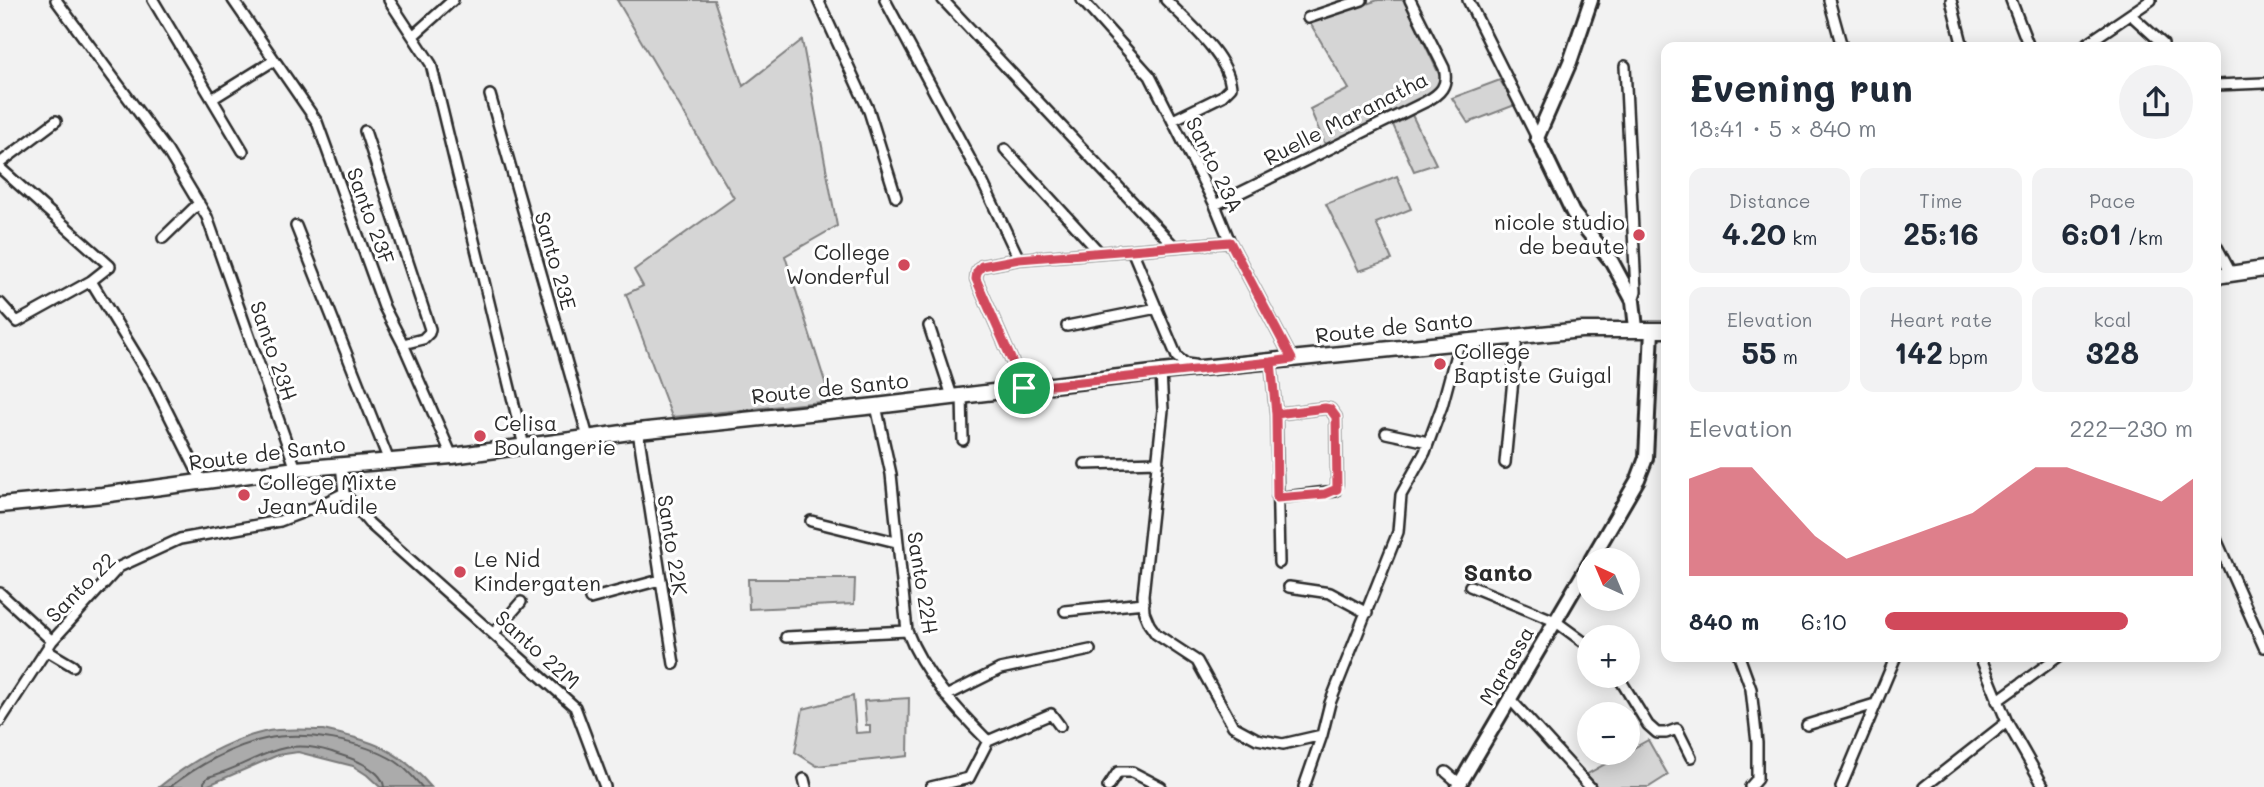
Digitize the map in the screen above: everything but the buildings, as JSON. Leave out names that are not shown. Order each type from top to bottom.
[{"type":"main road","points":[[1591,0],[1570,62],[1537,138],[1573,214],[1612,262],[1633,301],[1636,328]]},
{"type":"main road","points":[[2221,275],[2264,269]]},
{"type":"main road","name":"Route de Santo","points":[[0,505],[203,483],[341,464],[452,456],[587,437],[1161,372],[1581,330],[1659,330]]},
{"type":"main road","name":"Marassa","points":[[1598,548],[1638,479],[1646,458],[1659,330]]},
{"type":"main road","name":"Marassa","points":[[1459,786],[1577,584]]},
{"type":"street","name":"Santo 23H","points":[[56,0],[168,152],[207,217],[296,469]]},
{"type":"street","points":[[153,0],[243,151]]},
{"type":"street","name":"Santo 23F","points":[[233,0],[273,61],[304,99],[317,122],[380,296],[452,456]]},
{"type":"street","points":[[389,0],[431,64],[524,446]]},
{"type":"street","points":[[414,35],[453,0]]},
{"type":"street","points":[[818,0],[869,111],[896,197]]},
{"type":"street","points":[[885,0],[983,183],[1019,259]]},
{"type":"street","points":[[943,0],[1173,245]]},
{"type":"street","name":"Santo 23A","points":[[1082,0],[1150,76],[1216,205],[1230,242],[1292,359]]},
{"type":"street","points":[[1166,0],[1210,44],[1228,76],[1231,87],[1222,96],[1173,120]]},
{"type":"street","points":[[1308,18],[1362,0]]},
{"type":"street","name":"Ruelle Maranatha","points":[[1216,205],[1425,102],[1444,88],[1444,68],[1410,0]]},
{"type":"street","points":[[1468,0],[1537,138]]},
{"type":"street","points":[[1829,0],[1841,42]]},
{"type":"street","points":[[1951,0],[1962,42]]},
{"type":"street","points":[[2011,0],[2027,42]]},
{"type":"street","points":[[2090,42],[2151,0]]},
{"type":"street","points":[[2131,15],[2161,42]]},
{"type":"street","points":[[212,99],[273,61]]},
{"type":"street","points":[[1625,66],[1636,291],[1633,301]]},
{"type":"street","points":[[2221,85],[2264,83]]},
{"type":"street","name":"Santo 23E","points":[[490,94],[587,437]]},
{"type":"street","points":[[0,303],[18,322],[92,281],[110,266],[0,165],[56,121]]},
{"type":"street","points":[[365,131],[430,329],[423,339],[403,344]]},
{"type":"street","points":[[1005,149],[1099,252]]},
{"type":"street","points":[[163,239],[199,203]]},
{"type":"street","points":[[296,226],[389,461]]},
{"type":"street","points":[[1024,388],[976,279],[982,266],[1019,259],[1230,242]]},
{"type":"street","points":[[1132,250],[1177,357],[1186,364],[1208,369]]},
{"type":"street","points":[[2221,255],[2231,274]]},
{"type":"street","points":[[92,281],[152,381],[203,483]]},
{"type":"street","points":[[1067,326],[1157,309]]},
{"type":"street","points":[[929,326],[957,396],[963,440]]},
{"type":"street","points":[[1505,463],[1517,337]]},
{"type":"street","points":[[1304,787],[1330,703],[1398,532],[1401,495],[1414,475],[1442,406],[1459,343]]},
{"type":"street","points":[[1271,362],[1276,414],[1279,563]]},
{"type":"street","points":[[1161,372],[1163,410],[1144,603],[1149,624],[1156,634],[1197,660],[1233,726],[1257,739],[1283,744],[1322,735]]},
{"type":"street","name":"Santo 22H","points":[[876,406],[891,474],[896,542],[907,631],[911,643],[946,696],[988,741]]},
{"type":"street","points":[[1276,414],[1325,408],[1334,412],[1337,484],[1337,489],[1332,492],[1277,498]]},
{"type":"street","name":"Santo 22K","points":[[638,431],[674,664]]},
{"type":"street","points":[[1386,433],[1429,442]]},
{"type":"street","points":[[1085,464],[1158,462]]},
{"type":"street","points":[[341,464],[344,493]]},
{"type":"street","name":"Santo 22M","points":[[344,493],[369,523],[575,707],[605,787]]},
{"type":"street","name":"Santo 22","points":[[0,721],[52,641],[119,568],[180,540],[280,521],[344,493]]},
{"type":"street","points":[[811,521],[896,542]]},
{"type":"street","points":[[2221,550],[2264,646]]},
{"type":"street","points":[[590,599],[660,580]]},
{"type":"street","points":[[1470,586],[1555,621],[1577,637]]},
{"type":"street","points":[[1289,587],[1330,593],[1367,612]]},
{"type":"street","points":[[0,593],[52,641]]},
{"type":"street","points":[[494,633],[521,602]]},
{"type":"street","points":[[1065,611],[1144,603]]},
{"type":"street","points":[[786,636],[907,631]]},
{"type":"street","points":[[46,650],[73,666]]},
{"type":"street","points":[[946,696],[1000,669],[1090,650]]},
{"type":"street","points":[[1741,662],[1751,689],[1757,743],[1757,779],[1750,787]]},
{"type":"street","points":[[1841,787],[1893,662]]},
{"type":"street","points":[[1982,662],[2007,722],[2044,787]]},
{"type":"street","points":[[1997,701],[2051,662]]},
{"type":"street","points":[[1625,688],[1648,725],[1657,733],[1677,729],[1690,757]]},
{"type":"street","points":[[1510,699],[1590,787]]},
{"type":"street","points":[[1807,725],[1875,704]]},
{"type":"street","points":[[931,787],[970,782],[988,741],[1051,714],[1060,726]]},
{"type":"street","points":[[1924,787],[2007,722]]},
{"type":"street","points":[[1108,787],[1118,772],[1132,772],[1161,787]]},
{"type":"street","points":[[1446,772],[1459,786]]},
{"type":"shaded area","points":[[617,0],[714,0],[743,86],[802,40],[837,226],[785,256],[831,401],[672,417],[626,294],[643,286],[634,270],[734,198]]},
{"type":"shaded area","points":[[1378,0],[1404,0],[1446,89],[1326,147],[1310,109],[1349,89],[1310,23]]},
{"type":"shaded area","points":[[1500,80],[1515,105],[1468,123],[1452,98]]},
{"type":"shaded area","points":[[1412,115],[1436,164],[1414,171],[1393,125]]},
{"type":"shaded area","points":[[1397,176],[1411,209],[1376,223],[1392,260],[1359,271],[1326,204]]},
{"type":"shaded area","points":[[748,579],[855,579],[854,604],[749,609]]},
{"type":"shaded area","points":[[853,696],[856,733],[870,732],[870,725],[866,725],[864,701],[909,698],[908,756],[817,766],[795,752],[803,709]]},
{"type":"shaded area","points":[[1648,740],[1668,775],[1649,787],[1590,787],[1582,777],[1603,765],[1640,765],[1640,744]]},
{"type":"water","points":[[278,730],[323,730],[383,748],[407,763],[431,787],[380,787],[353,766],[298,752],[278,755],[204,787],[159,787],[209,754],[250,736]]},
{"type":"place","name":"nicole studio de beaute","points":[[1639,235]]},
{"type":"place","name":"College Wonderful","points":[[904,265]]},
{"type":"place","name":"College Baptiste Guigal","points":[[1440,364]]},
{"type":"place","name":"Celisa Boulangerie","points":[[480,436]]},
{"type":"place","name":"College Mixte Jean Audile","points":[[244,495]]},
{"type":"place","name":"Le Nid Kindergaten","points":[[460,572]]},
{"type":"district","name":"Santo","points":[[1498,573]]},
{"type":"route","points":[[1024,388],[976,279],[982,266],[1019,259],[1230,242],[1292,359],[1271,362],[1276,414],[1325,408],[1334,412],[1337,489],[1325,494],[1277,498],[1276,414],[1271,362],[1024,388]]}]
